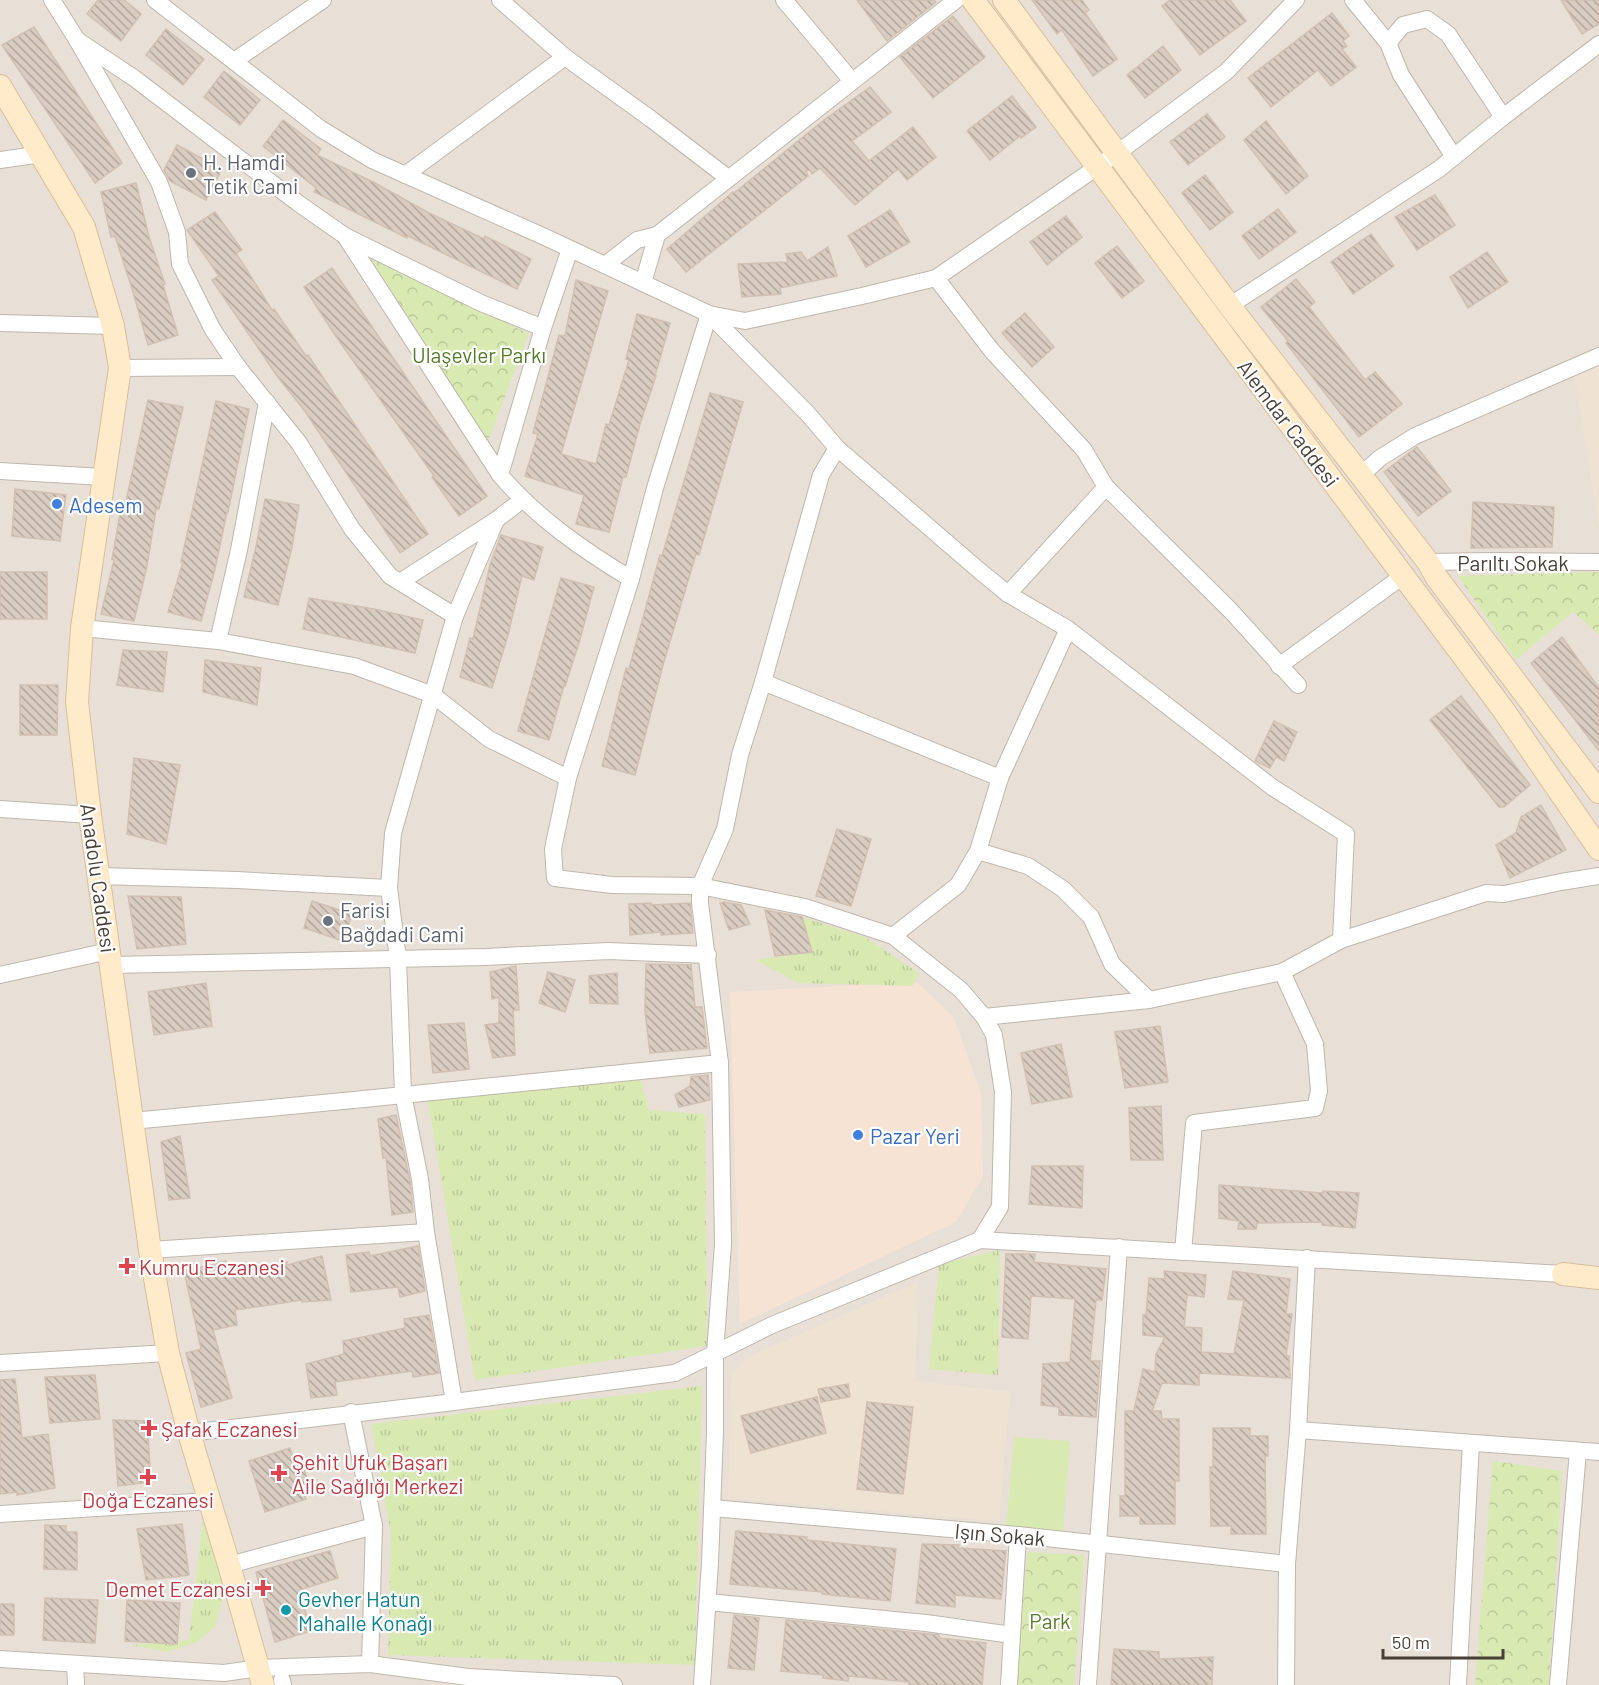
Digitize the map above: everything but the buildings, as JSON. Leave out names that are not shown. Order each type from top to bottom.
[{"type":"main road","name":"Alemdar Caddesi","points":[[973,0],[1229,306],[1428,562],[1437,578],[1599,792]]},
{"type":"main road","name":"Alemdar Caddesi","points":[[1004,0],[1106,160],[1403,576],[1502,708],[1599,849]]},
{"type":"main road","name":"Anadolu Caddesi","points":[[0,86],[84,227],[113,326],[120,368],[82,628],[77,702],[90,815],[150,1250],[168,1353],[189,1433],[229,1565],[272,1680]]},
{"type":"main road","points":[[1563,1274],[1597,1277]]},
{"type":"street","points":[[52,0],[159,182],[177,232],[180,264],[213,330],[238,367],[299,443],[352,529],[390,576],[454,616]]},
{"type":"street","points":[[155,0],[321,129],[372,160],[570,249],[709,315],[745,321],[936,278],[1106,160],[1226,72],[1296,0]]},
{"type":"street","points":[[234,61],[323,0]]},
{"type":"street","points":[[500,0],[565,57],[728,178]]},
{"type":"street","points":[[784,0],[852,81]]},
{"type":"street","points":[[605,266],[637,240],[657,235],[956,0]]},
{"type":"street","points":[[1353,0],[1388,43],[1401,75],[1454,157]]},
{"type":"street","points":[[1388,43],[1403,26],[1426,19],[1448,34],[1503,117]]},
{"type":"street","points":[[77,40],[134,78],[345,236],[481,303],[543,328]]},
{"type":"street","points":[[1229,306],[1439,169],[1503,117],[1599,45]]},
{"type":"street","points":[[405,175],[565,57]]},
{"type":"street","points":[[0,160],[42,154]]},
{"type":"street","points":[[643,283],[657,235]]},
{"type":"street","points":[[345,236],[501,475],[522,500],[586,551],[632,579]]},
{"type":"street","points":[[501,475],[543,328],[570,249]]},
{"type":"street","points":[[936,278],[992,351],[1084,450],[1106,487],[1231,611],[1298,685]]},
{"type":"street","points":[[709,315],[808,414],[837,448],[1008,594],[1068,629],[1272,787],[1346,834],[1341,940]]},
{"type":"street","points":[[709,315],[655,488],[632,579],[568,778],[553,849],[555,878],[612,885],[700,886],[805,907],[893,936],[961,990],[984,1017],[994,1035],[1003,1092],[1000,1207],[980,1240]]},
{"type":"street","points":[[0,323],[113,326]]},
{"type":"street","points":[[1360,476],[1380,458],[1415,436],[1599,356]]},
{"type":"street","points":[[120,368],[238,367]]},
{"type":"street","points":[[218,641],[239,550],[267,402]]},
{"type":"street","points":[[702,1685],[715,1432],[715,1353],[723,1244],[720,1063],[700,903],[700,886],[725,829],[740,755],[763,682],[820,475],[837,448]]},
{"type":"street","points":[[0,471],[103,477]]},
{"type":"street","points":[[1008,594],[1106,487]]},
{"type":"street","points":[[400,582],[496,520],[522,500]]},
{"type":"street","points":[[454,1402],[426,1232],[420,1179],[403,1094],[399,959],[389,888],[393,833],[454,616],[496,520]]},
{"type":"street","name":"Parıltı Sokak","points":[[1428,562],[1599,562]]},
{"type":"street","points":[[1279,666],[1403,576]]},
{"type":"street","points":[[82,628],[218,641],[354,666],[433,695],[489,739],[568,778]]},
{"type":"street","points":[[893,936],[958,885],[978,852],[1000,778],[1068,629]]},
{"type":"street","points":[[763,682],[1000,778]]},
{"type":"street","points":[[0,809],[90,815]]},
{"type":"street","points":[[978,852],[1028,866],[1063,889],[1091,917],[1112,964],[1149,1000]]},
{"type":"street","points":[[100,876],[389,888]]},
{"type":"street","points":[[984,1017],[1149,1000],[1282,972],[1341,940],[1486,893],[1504,894],[1599,876]]},
{"type":"street","points":[[0,975],[110,958],[399,959],[608,951],[708,955]]},
{"type":"street","points":[[1183,1252],[1194,1123],[1315,1108],[1319,1091],[1315,1044],[1282,972]]},
{"type":"street","points":[[132,1120],[720,1063]]},
{"type":"street","points":[[150,1250],[426,1232]]},
{"type":"street","points":[[189,1433],[351,1412],[454,1402],[675,1372],[772,1325],[980,1240],[1563,1274]]},
{"type":"street","points":[[1088,1685],[1119,1247]]},
{"type":"street","points":[[1286,1685],[1287,1564],[1298,1430],[1307,1258]]},
{"type":"street","points":[[0,1364],[168,1353]]},
{"type":"street","points":[[351,1412],[374,1526],[370,1664]]},
{"type":"street","points":[[1298,1430],[1599,1452]]},
{"type":"street","points":[[1458,1685],[1471,1443]]},
{"type":"street","points":[[1558,1685],[1578,1451]]},
{"type":"street","points":[[0,1514],[210,1502]]},
{"type":"street","name":"Işın Sokak","points":[[712,1508],[1018,1535],[1287,1564]]},
{"type":"street","points":[[229,1565],[374,1526]]},
{"type":"street","points":[[1009,1685],[1018,1535]]},
{"type":"street","points":[[708,1602],[926,1623],[1012,1635]]},
{"type":"street","points":[[0,1659],[224,1673],[272,1680],[370,1664],[468,1677],[614,1685]]},
{"type":"street","points":[[75,1664],[76,1685]]},
{"type":"shaded area","points":[[0,0],[1599,0],[1599,1685],[0,1685]]},
{"type":"shaded area","points":[[1599,367],[1599,527],[1575,377]]},
{"type":"shaded area","name":"Pazar Yeri","points":[[917,982],[954,1018],[981,1094],[983,1176],[956,1222],[740,1324],[730,992]]},
{"type":"shaded area","points":[[918,1282],[915,1381],[1010,1392],[999,1521],[728,1498],[732,1373],[750,1356]]},
{"type":"green space","name":"Ulaşevler Parkı","points":[[370,257],[529,334],[488,441]]},
{"type":"green space","points":[[1599,572],[1599,634],[1573,612],[1516,660],[1458,576]]},
{"type":"green space","points":[[802,917],[865,937],[920,974],[912,986],[798,983],[756,960],[812,952]]},
{"type":"green space","points":[[640,1077],[649,1110],[705,1114],[707,1346],[475,1380],[428,1101]]},
{"type":"green space","points":[[1000,1250],[998,1375],[929,1369],[939,1264]]},
{"type":"green space","points":[[702,1386],[695,1665],[388,1655],[391,1533],[371,1424]]},
{"type":"green space","points":[[1014,1437],[1070,1441],[1063,1533],[1006,1529]]},
{"type":"green space","points":[[1493,1461],[1562,1471],[1549,1685],[1475,1685]]},
{"type":"green space","points":[[204,1512],[224,1593],[215,1627],[197,1642],[167,1652],[131,1645],[189,1640]]},
{"type":"green space","name":"Park","points":[[1027,1552],[1084,1555],[1074,1685],[1017,1685]]},
{"type":"place","name":"H. Hamdi Tetik Cami","points":[[191,173]]},
{"type":"place","name":"Adesem","points":[[57,504]]},
{"type":"place","name":"Farisi Bağdadi Cami","points":[[328,921]]},
{"type":"place","name":"Pazar Yeri","points":[[858,1135]]},
{"type":"place","name":"Kumru Eczanesi","points":[[127,1266]]},
{"type":"place","name":"Şafak Eczanesi","points":[[149,1428]]},
{"type":"place","name":"Şehit Ufuk Başarı Aile Sağlığı Merkezi","points":[[279,1473]]},
{"type":"place","name":"Doğa Eczanesi","points":[[148,1477]]},
{"type":"place","name":"Demet Eczanesi","points":[[263,1588]]},
{"type":"place","name":"Gevher Hatun Mahalle Konağı","points":[[286,1610]]}]
